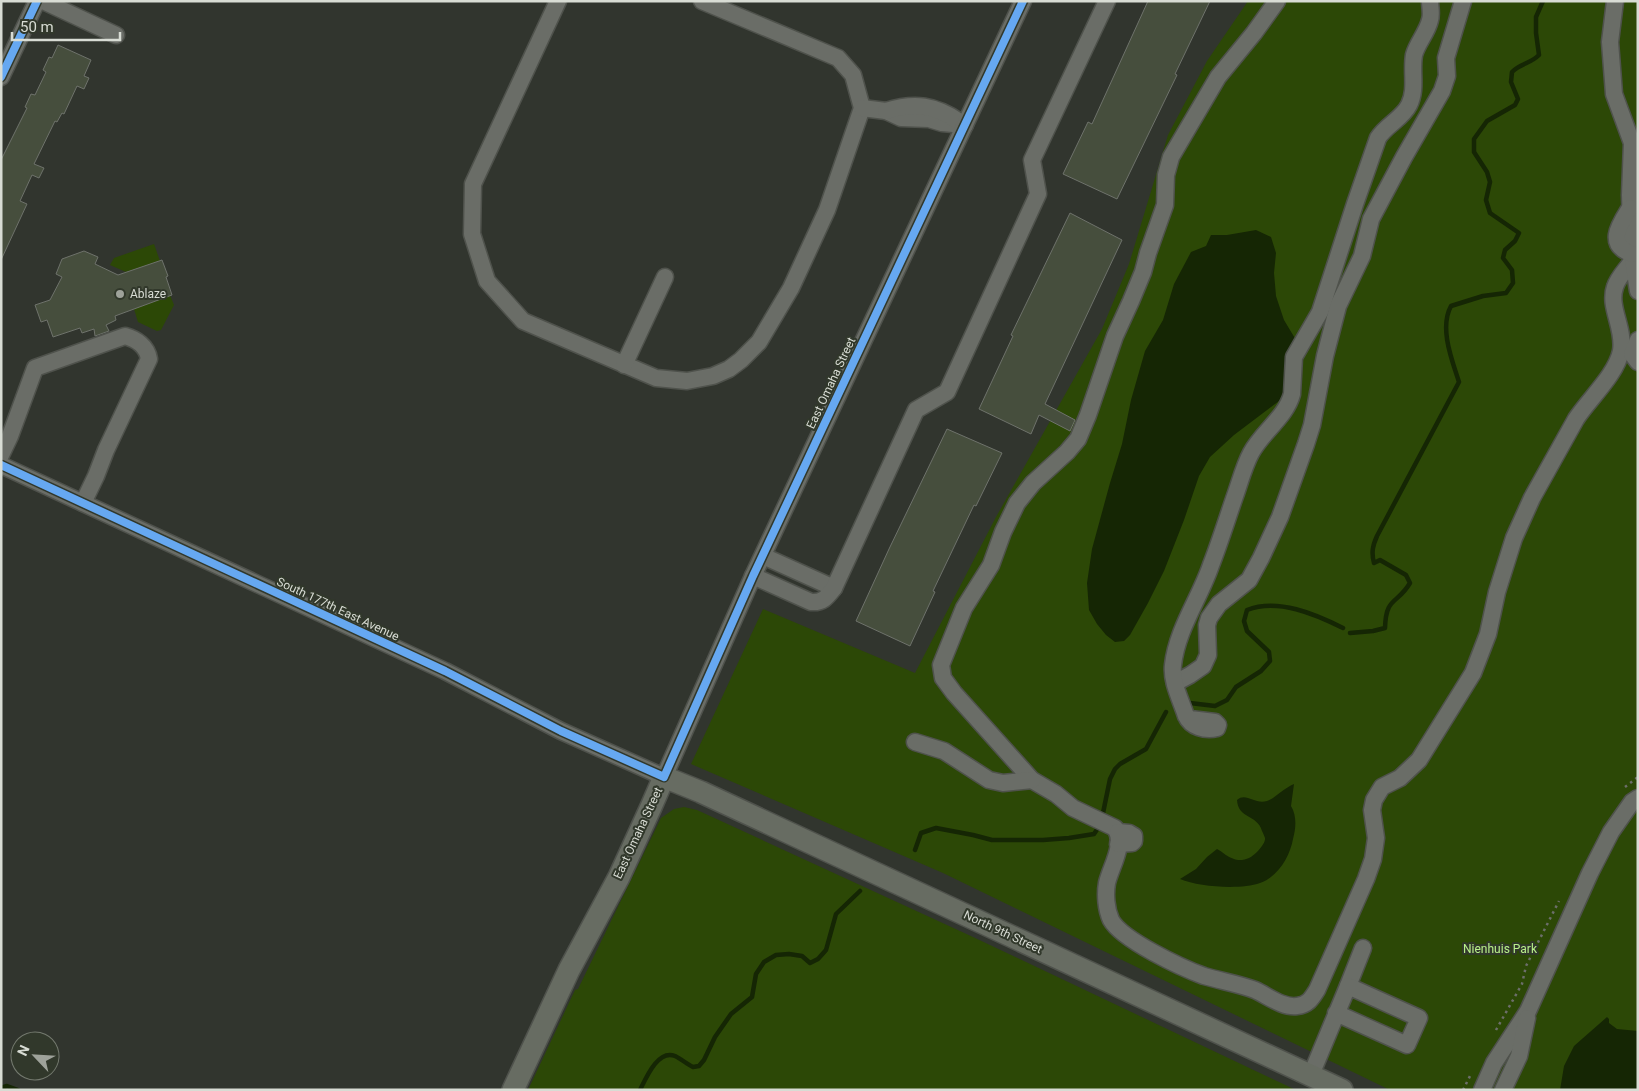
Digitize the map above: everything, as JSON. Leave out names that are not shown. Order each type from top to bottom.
[{"type":"main road","name":"North 9th Street","points":[[664,777],[719,800],[1342,1090]]},
{"type":"main road","name":"East Omaha Street","points":[[513,1090],[569,970],[618,877],[664,777]]},
{"type":"street","points":[[1,77],[36,1]]},
{"type":"street","points":[[43,1],[116,35]]},
{"type":"street","points":[[558,1],[473,184],[472,234],[488,281],[524,322],[656,378],[686,381],[699,380],[721,373],[741,360],[753,349],[773,319],[791,288],[822,222],[862,108],[853,75],[838,58],[702,1]]},
{"type":"street","name":"East Omaha Street","points":[[664,777],[753,576],[1023,1]]},
{"type":"street","points":[[753,576],[816,603],[825,599],[834,588],[916,410],[947,392],[1038,194],[1032,160],[1107,1]]},
{"type":"street","points":[[1276,1],[1258,28],[1218,77],[1171,157],[1166,175],[1165,205],[1143,272],[1115,336],[1078,439],[1033,484],[1017,503],[1003,532],[991,565],[966,602],[941,665],[943,678],[954,693],[1032,780],[1056,794],[1073,808],[1115,828],[1118,838],[1107,884],[1107,908],[1111,920],[1129,938],[1205,976],[1254,990],[1287,1005],[1305,1004],[1311,999],[1317,990],[1373,859],[1376,838],[1372,810],[1377,793],[1382,787],[1400,778],[1419,760],[1469,680],[1479,660],[1488,634],[1505,563],[1524,512],[1576,419],[1608,377],[1621,353],[1622,337],[1613,296],[1615,285],[1632,257]]},
{"type":"street","points":[[1186,716],[1173,675],[1173,663],[1180,638],[1211,566],[1246,463],[1256,445],[1291,400],[1294,357],[1320,312],[1345,232],[1378,138],[1405,112],[1412,98],[1414,56],[1430,20],[1430,1]]},
{"type":"street","points":[[1175,683],[1203,666],[1208,655],[1209,618],[1219,604],[1249,580],[1280,517],[1312,425],[1325,356],[1338,306],[1362,256],[1371,218],[1442,91],[1447,76],[1446,58],[1463,1]]},
{"type":"street","points":[[1615,1],[1610,42],[1614,94],[1632,143],[1630,208],[1632,257],[1638,291]]},
{"type":"street","points":[[862,108],[886,111],[901,118],[929,119],[942,123],[965,125]]},
{"type":"street","points":[[624,365],[665,277]]},
{"type":"street","points":[[1,455],[35,368],[125,336],[136,341],[148,353],[149,358],[106,450],[84,503]]},
{"type":"street","points":[[1638,340],[1632,354],[1638,362]]},
{"type":"street","name":"South 177th East Avenue","points":[[1,465],[445,671],[561,731],[664,777]]},
{"type":"street","points":[[763,556],[834,588]]},
{"type":"street","points":[[786,591],[795,571]]},
{"type":"street","points":[[915,742],[944,751],[989,780],[1003,782],[1032,780]]},
{"type":"street","points":[[1482,1090],[1494,1063],[1528,1011],[1590,873],[1607,840],[1632,802],[1638,798]]},
{"type":"street","points":[[1311,1075],[1363,948]]},
{"type":"street","points":[[1336,1013],[1407,1045],[1419,1018],[1348,986]]},
{"type":"street","points":[[1504,1090],[1519,1056],[1528,1011]]},
{"type":"path","points":[[1623,789],[1638,777]]},
{"type":"path","points":[[1495,1031],[1522,984],[1526,966],[1559,901]]},
{"type":"path","points":[[1463,1090],[1474,1070]]},
{"type":"green space","name":"Nienhuis Park","points":[[1248,1],[1638,1],[1638,1090],[1390,1090],[943,873],[691,764],[763,609],[915,673],[996,517],[1102,329],[1129,264],[1168,135],[1207,61]]},
{"type":"green space","points":[[154,244],[160,261],[126,272],[110,265],[114,258]]},
{"type":"green space","points":[[170,295],[174,305],[161,330],[157,331],[138,322],[134,309]]},
{"type":"green space","points":[[684,807],[697,810],[973,937],[1296,1090],[528,1090],[575,990],[578,989],[661,818],[674,809]]},
{"type":"shaded area","points":[[1256,230],[1271,237],[1276,253],[1274,273],[1276,296],[1284,320],[1296,340],[1287,386],[1279,401],[1234,435],[1210,457],[1199,476],[1164,571],[1148,603],[1130,635],[1124,641],[1115,642],[1097,624],[1089,610],[1087,583],[1092,549],[1122,444],[1131,400],[1145,351],[1163,320],[1174,284],[1191,252],[1206,246],[1211,235],[1227,235]]},
{"type":"shaded area","points":[[1294,784],[1291,806],[1295,818],[1294,835],[1286,859],[1272,876],[1260,883],[1231,887],[1198,884],[1180,879],[1196,869],[1217,849],[1237,860],[1246,859],[1254,855],[1262,846],[1265,838],[1260,826],[1244,814],[1238,806],[1237,800],[1244,797],[1263,802],[1267,801]]},
{"type":"shaded area","points":[[1607,1017],[1609,1023],[1617,1029],[1638,1031],[1638,1090],[1560,1090],[1564,1066],[1574,1046]]},
{"type":"building","points":[[1148,1],[1210,1],[1175,74],[1177,75],[1117,199],[1063,174],[1088,122],[1092,124]]},
{"type":"building","points":[[58,45],[91,60],[84,76],[89,78],[84,89],[77,86],[64,114],[62,113],[57,122],[55,121],[34,164],[44,168],[39,178],[32,175],[20,201],[27,204],[1,260],[1,160],[27,108],[25,107],[31,94],[35,95],[46,72],[43,70],[49,57],[52,58]]},
{"type":"building","points":[[1070,213],[1122,240],[1045,404],[1075,420],[1070,431],[1039,415],[1031,434],[979,409],[1013,336],[1011,335]]},
{"type":"building","name":"Ablaze","points":[[84,251],[98,257],[95,264],[118,275],[162,260],[172,295],[115,316],[116,320],[106,325],[109,331],[95,336],[94,329],[82,333],[80,328],[53,337],[47,320],[41,322],[35,305],[50,300],[62,277],[56,274],[62,259]]},
{"type":"building","points":[[947,429],[1002,453],[976,506],[974,505],[933,591],[935,592],[910,646],[856,621]]},
{"type":"waterway","points":[[1350,633],[1385,628],[1390,606],[1410,583],[1406,575],[1380,560],[1374,563],[1374,542],[1459,382],[1446,334],[1446,324],[1451,306],[1483,296],[1506,293],[1513,283],[1512,270],[1503,258],[1505,250],[1515,241],[1519,233],[1490,213],[1486,200],[1490,182],[1487,172],[1474,152],[1474,139],[1487,121],[1515,105],[1518,99],[1511,82],[1512,72],[1539,55],[1536,17],[1543,1]]},
{"type":"waterway","points":[[1190,703],[1215,706],[1227,700],[1236,687],[1261,671],[1270,661],[1269,652],[1247,631],[1244,621],[1247,610],[1271,606],[1296,609],[1343,628]]},
{"type":"waterway","points":[[1103,813],[1110,779],[1115,769],[1146,749],[1166,712]]},
{"type":"waterway","points":[[915,850],[921,833],[936,828],[992,840],[1069,838],[1094,834],[1098,828]]},
{"type":"waterway","points":[[640,1090],[653,1066],[663,1057],[675,1056],[693,1067],[699,1066],[715,1037],[731,1014],[752,997],[756,974],[764,962],[776,955],[789,954],[802,956],[810,963],[818,959],[826,950],[836,914],[860,891]]},
{"type":"waterway","points":[[1,1088],[7,1086],[18,1090]]},
{"type":"cycle path","points":[[1,77],[37,1]]},
{"type":"cycle path","points":[[1,465],[445,671],[561,731],[664,777],[753,576],[1023,1]]},
{"type":"place","name":"Ablaze","points":[[120,294]]}]
